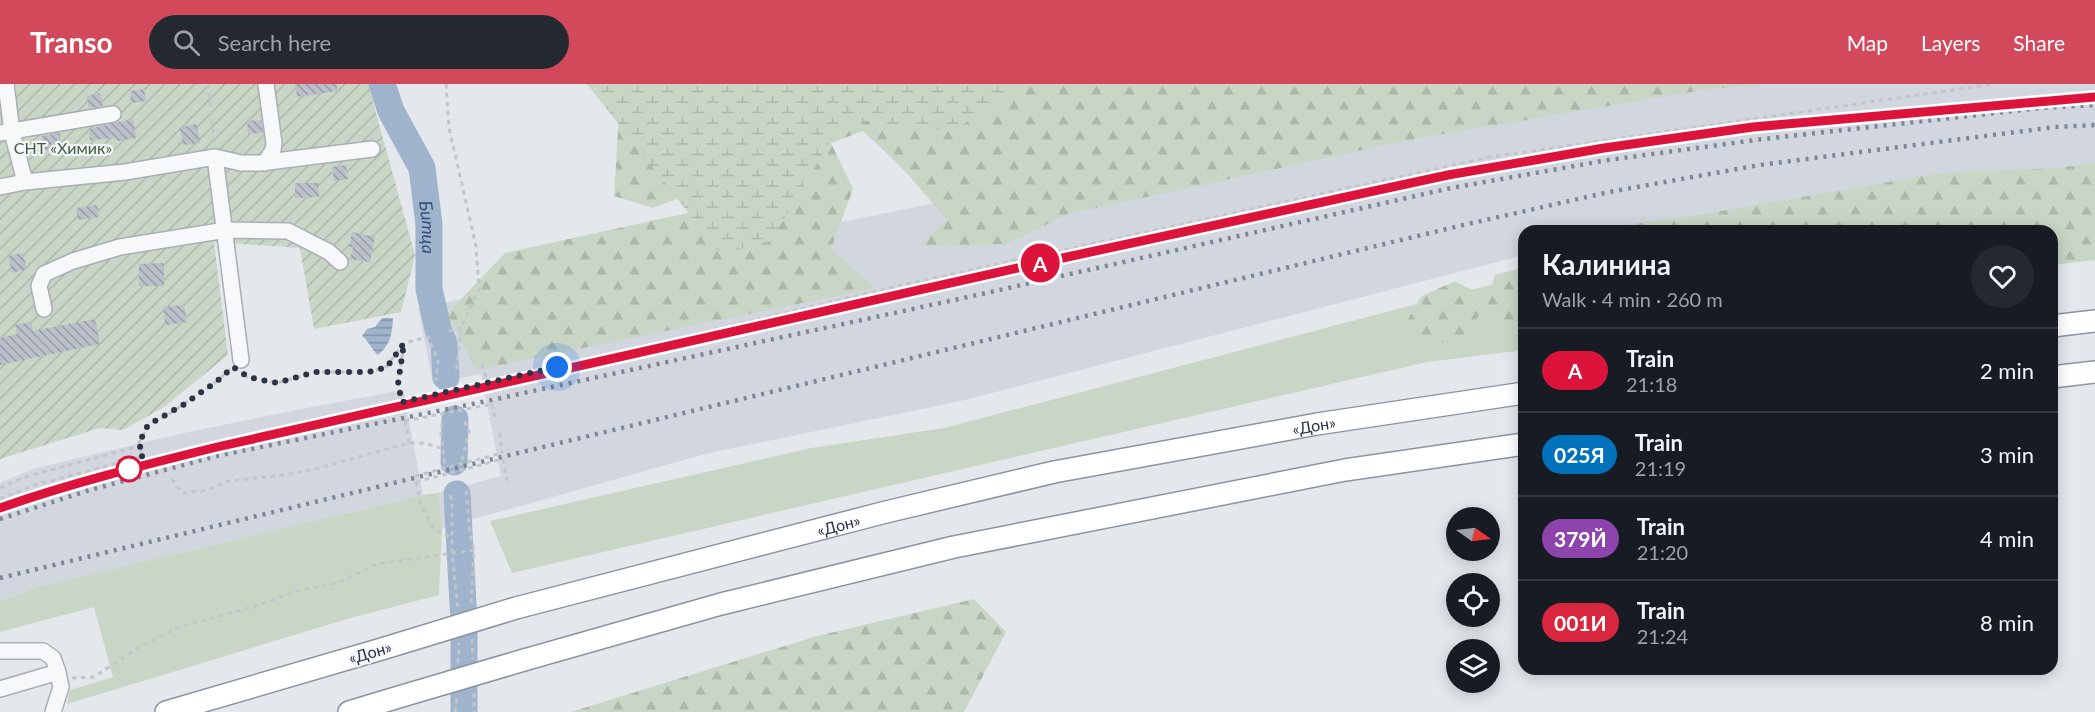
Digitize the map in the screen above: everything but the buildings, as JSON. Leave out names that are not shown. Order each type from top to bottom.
[{"type":"highway","points":[[2058,325],[2095,321]]},
{"type":"highway","points":[[2058,376],[2095,372]]},
{"type":"highway","name":"«Дон»","points":[[166,712],[516,608],[886,512],[1054,472],[1317,424],[1518,394]]},
{"type":"highway","points":[[349,712],[721,604],[954,547],[1345,470],[1518,445]]},
{"type":"lane","points":[[6,84],[6,133],[25,182]]},
{"type":"lane","points":[[265,163],[273,150],[266,84]]},
{"type":"lane","points":[[6,133],[113,114]]},
{"type":"lane","points":[[0,187],[25,182],[125,172],[215,157],[242,163],[265,163],[372,149]]},
{"type":"lane","points":[[215,157],[226,230],[237,363]]},
{"type":"lane","points":[[44,309],[39,286],[44,274],[73,261],[120,247],[226,230],[288,231],[329,252],[340,262]]},
{"type":"lane","points":[[0,651],[43,651],[53,658],[61,687],[53,712]]},
{"type":"lane","points":[[0,689],[58,672]]},
{"type":"path","points":[[208,84],[215,157]]},
{"type":"path","points":[[446,84],[449,128],[476,246],[479,289],[461,328],[456,374]]},
{"type":"path","points":[[404,343],[398,384],[402,402],[902,285],[1490,157],[1994,84]]},
{"type":"path","points":[[449,331],[461,328]]},
{"type":"path","points":[[0,499],[32,486],[143,456],[139,443],[148,425],[183,405],[216,382],[237,363],[248,377],[277,383],[315,372],[369,372],[387,367],[404,343],[428,337],[438,360],[436,381]]},
{"type":"path","points":[[482,364],[488,383]]},
{"type":"path","points":[[409,443],[405,421],[492,404],[496,422]]},
{"type":"path","points":[[462,460],[469,431],[463,418]]},
{"type":"path","points":[[442,423],[445,465]]},
{"type":"path","points":[[415,476],[502,453],[500,433]]},
{"type":"path","points":[[172,479],[182,493],[187,493],[207,490],[229,481],[315,469],[409,443],[425,443],[443,449]]},
{"type":"path","points":[[0,488],[28,476],[140,446]]},
{"type":"path","points":[[452,538],[434,529],[421,505],[416,482],[503,459],[508,485]]},
{"type":"path","points":[[466,491],[474,550],[471,608]]},
{"type":"path","points":[[450,495],[453,578]]},
{"type":"path","points":[[58,672],[75,680],[94,677],[138,648],[176,628],[256,606],[296,591],[337,583],[377,564],[474,550]]},
{"type":"path","points":[[472,631],[473,666]]},
{"type":"path","points":[[474,689],[474,712]]},
{"type":"shaded area","points":[[1521,84],[2095,84],[2095,181],[1689,225],[1518,225],[1518,257],[965,400],[705,454],[442,528],[438,493],[501,476],[481,374],[433,384],[418,308]]},
{"type":"shaded area","points":[[403,390],[423,495],[38,587],[0,601],[0,483],[33,469],[179,434]]},
{"type":"green space","name":"СНТ «Химик»","points":[[0,84],[368,84],[415,255],[401,312],[314,329],[300,248],[214,242],[228,355],[164,407],[123,430],[100,428],[0,459]]},
{"type":"green space","points":[[587,84],[1024,84],[952,132],[844,118],[771,241],[721,254]]},
{"type":"green space","points":[[648,84],[1765,84],[1702,90],[1414,139],[1068,214],[1006,244],[919,246],[947,220],[905,171],[863,131],[831,143],[853,189],[831,249],[875,288],[477,370],[447,314],[505,253],[760,197],[703,189],[653,208],[614,196],[620,98]]},
{"type":"green space","points":[[2095,163],[2095,260],[2058,264],[2058,225],[1625,225],[1693,216],[1939,173],[2058,168]]},
{"type":"green space","points":[[1518,269],[1518,326],[1505,325],[1480,314],[1464,336],[1422,349],[1399,334],[1422,296],[1455,281],[1488,298],[1495,275]]},
{"type":"green space","points":[[1518,278],[1518,351],[1427,362],[512,573],[490,521],[811,448],[944,428]]},
{"type":"green space","points":[[438,493],[442,528],[439,595],[347,619],[67,704],[70,690],[113,677],[94,607],[0,632],[0,601],[38,587]]},
{"type":"green space","points":[[974,599],[1006,632],[964,712],[571,712],[817,636]]},
{"type":"water","points":[[382,318],[393,318],[392,329],[388,343],[378,355],[362,336],[367,329],[375,327]]},
{"type":"waterway","name":"Битца","points":[[382,84],[391,111],[422,168],[429,225],[429,289],[438,329],[444,344],[446,377]]},
{"type":"waterway","name":"Битца","points":[[454,462],[455,419]]},
{"type":"waterway","name":"Битца","points":[[457,494],[464,623],[464,712]]},
{"type":"railway","points":[[0,508],[81,482],[217,447],[1058,259],[1448,175],[1603,148],[1753,127],[2000,104]]},
{"type":"railway","points":[[0,519],[90,490],[217,456],[487,401],[982,294],[1451,188],[1608,160],[1763,139],[2040,108],[2095,105]]},
{"type":"railway","points":[[0,578],[1459,226],[1609,192],[1760,165],[2055,127],[2095,125]]},
{"type":"train","name":"A","points":[[0,508],[101,476],[217,447],[1058,259],[1448,175],[1604,148],[1753,127],[2028,101],[2095,97]]},
{"type":"route","points":[[129,469],[121,462],[143,456],[139,443],[148,425],[183,405],[233,367],[248,377],[277,383],[315,372],[369,372],[387,367],[404,343],[398,384],[402,402],[557,367]]}]
